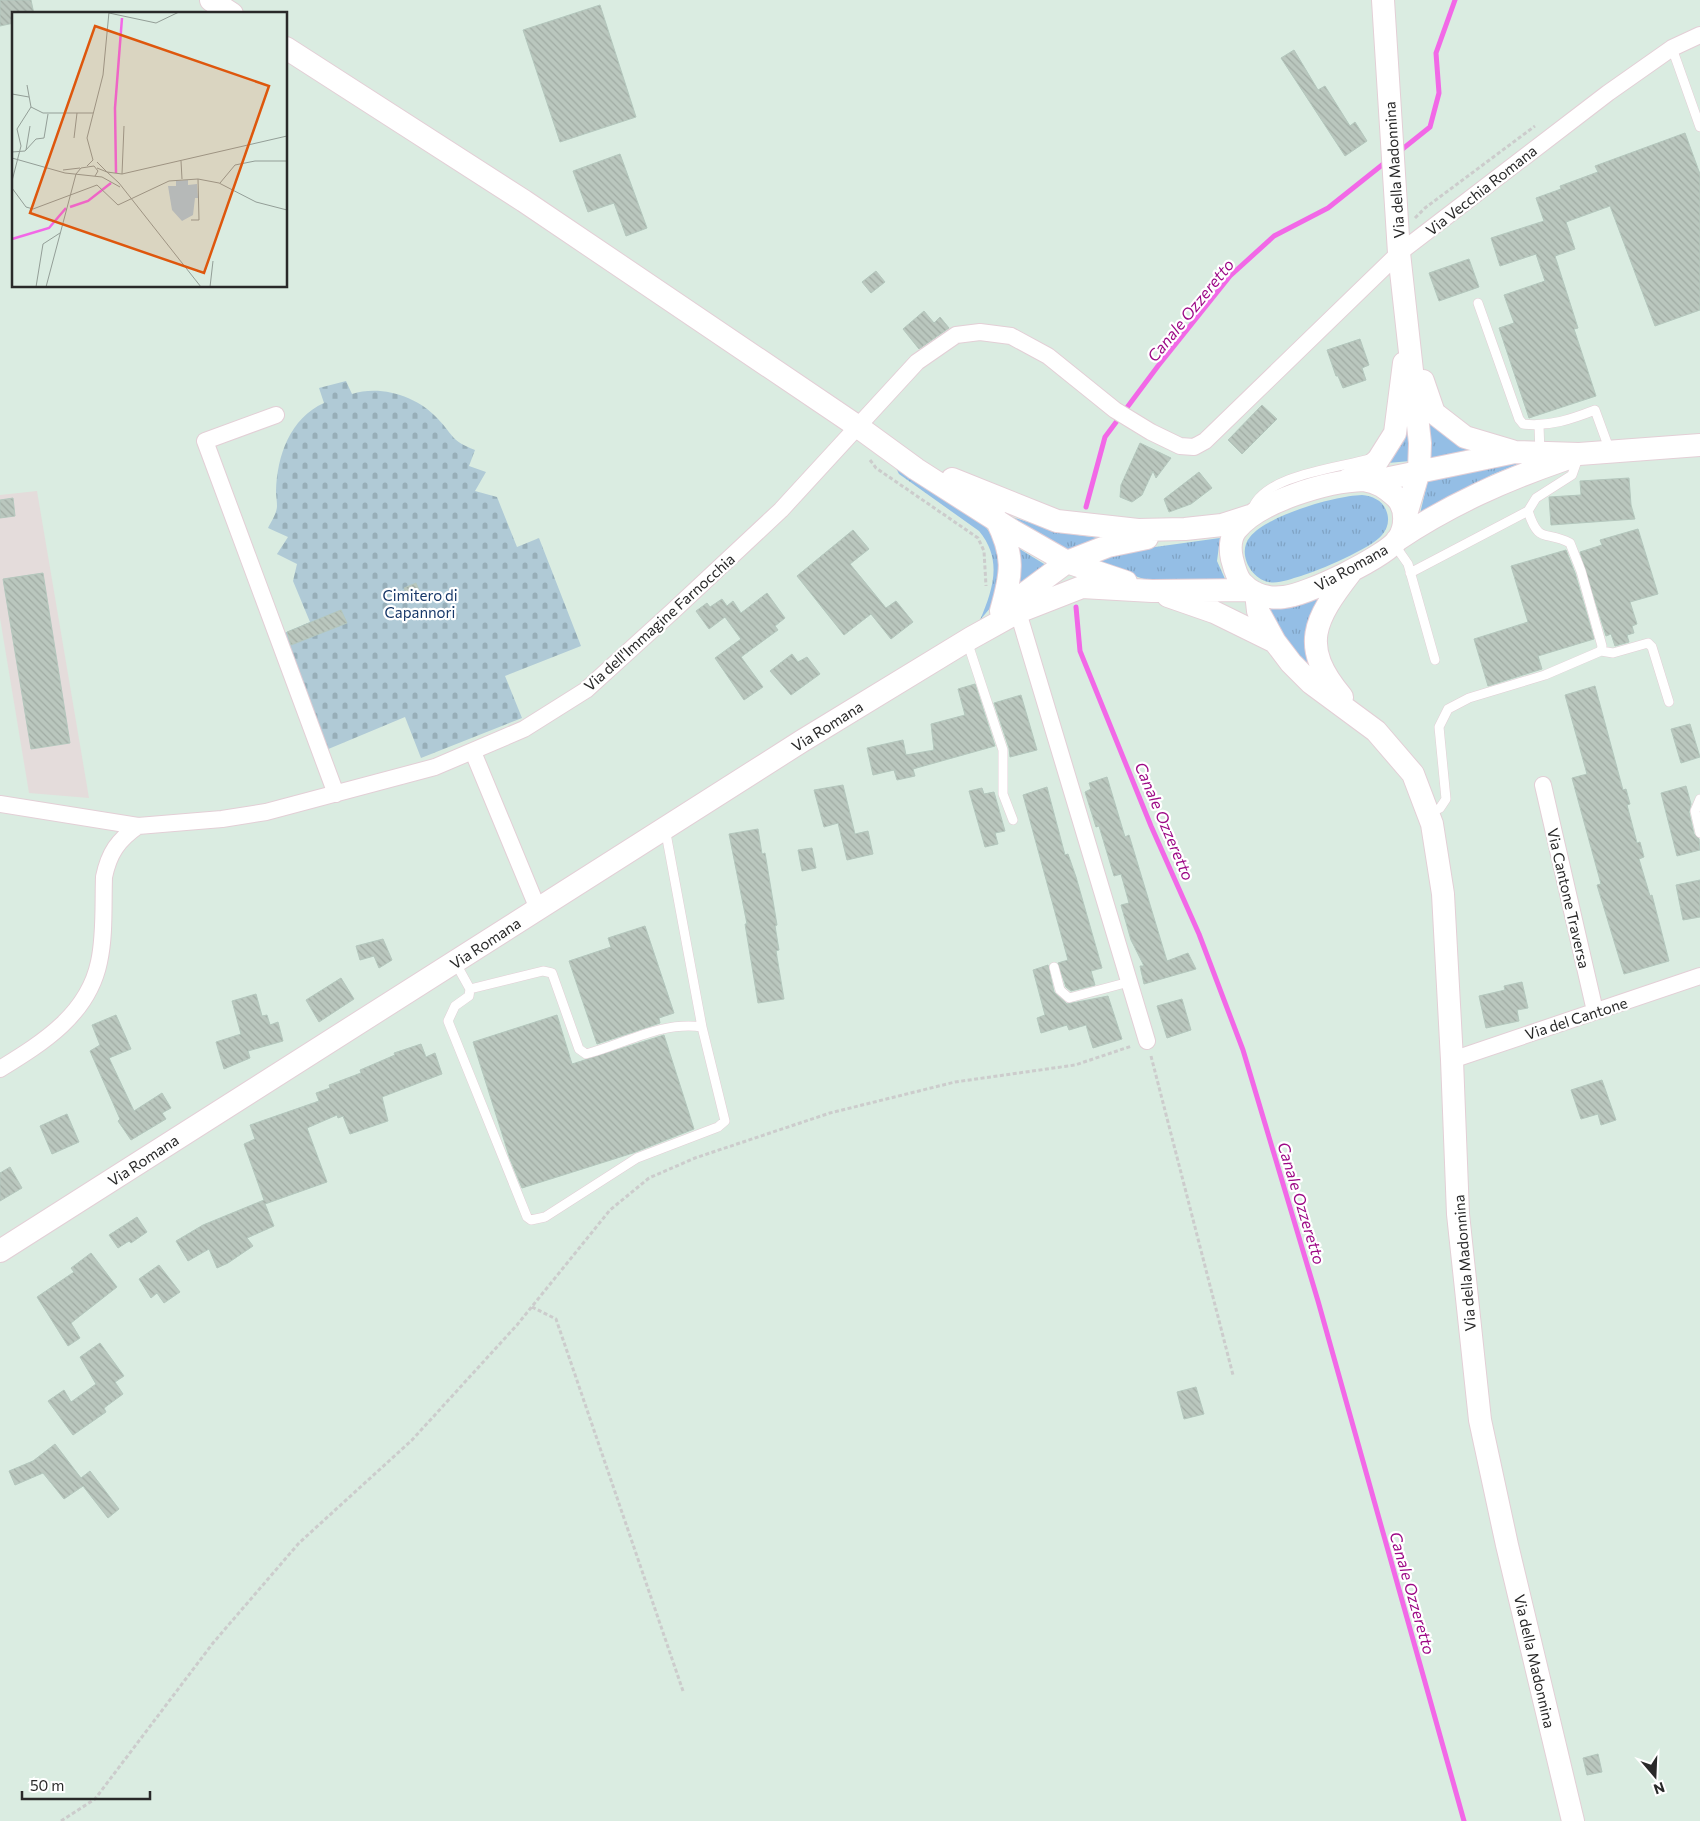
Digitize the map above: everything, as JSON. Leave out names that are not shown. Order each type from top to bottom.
[{"type":"main road","points":[[211,0],[229,12]]},
{"type":"main road","name":"Via della Madonnina","points":[[1383,0],[1399,253],[1408,340]]},
{"type":"main road","points":[[288,49],[524,201],[879,441],[916,469],[996,519],[1068,562],[1214,612],[1275,642]]},
{"type":"main road","points":[[1408,340],[1434,413],[1465,437],[1515,452]]},
{"type":"main road","points":[[1010,612],[1068,562],[1108,546],[1186,530],[1222,525],[1308,491],[1346,481],[1367,470],[1381,456],[1395,433],[1408,340]]},
{"type":"main road","name":"Via Romana","points":[[1152,591],[1252,592],[1284,597],[1311,590],[1355,568],[1396,542],[1419,472],[1420,443],[1408,340]]},
{"type":"main road","points":[[1346,481],[1375,482],[1515,452],[1579,454],[1700,445]]},
{"type":"main road","points":[[1396,542],[1430,518],[1483,490],[1579,454]]},
{"type":"main road","points":[[905,459],[1057,521],[1138,530],[1186,530]]},
{"type":"main road","points":[[1375,482],[1399,500],[1405,518]]},
{"type":"main road","points":[[1251,515],[1235,532],[1230,550],[1240,582],[1252,592],[1258,611],[1275,642],[1290,663],[1311,683],[1360,719]]},
{"type":"main road","points":[[996,519],[1009,548],[1010,612]]},
{"type":"main road","points":[[1355,568],[1325,609],[1317,626],[1315,646],[1319,665],[1333,687],[1360,719]]},
{"type":"main road","points":[[1010,612],[1082,587],[1152,591]]},
{"type":"main road","name":"Via Romana","points":[[0,1251],[665,828],[1010,612]]},
{"type":"main road","name":"Via della Madonnina","points":[[1360,719],[1376,731],[1414,774],[1432,824],[1443,894],[1458,1214],[1480,1420],[1507,1545],[1573,1821]]},
{"type":"street","name":"Via Vecchia Romana","points":[[1216,431],[1399,253],[1608,94],[1672,48],[1700,35]]},
{"type":"street","name":"Via dell'Immagine Farnocchia","points":[[0,804],[138,826],[213,820],[266,812],[435,767],[524,729],[586,690],[781,510],[918,362],[956,335],[980,332],[1010,336],[1048,356],[1115,410],[1136,424],[1180,446],[1194,447],[1205,441],[1216,431]]},
{"type":"street","points":[[276,415],[205,441],[336,794]]},
{"type":"street","points":[[1010,612],[1147,1041]]},
{"type":"street","points":[[473,752],[538,909]]},
{"type":"street","name":"Via Cantone Traversa","points":[[1543,785],[1595,1011]]},
{"type":"street","points":[[0,1069],[59,1028],[82,1005],[99,963],[104,878],[110,852],[122,838],[138,826]]},
{"type":"street","name":"Via del Cantone","points":[[1452,1060],[1700,976]]},
{"type":"lane","points":[[1672,48],[1700,127]]},
{"type":"lane","points":[[1478,303],[1519,419],[1524,424],[1539,426],[1596,410],[1610,452]]},
{"type":"lane","points":[[1539,426],[1540,453]]},
{"type":"lane","points":[[1410,572],[1474,537],[1528,512],[1536,498],[1572,475],[1579,454]]},
{"type":"lane","points":[[1251,515],[1257,500],[1284,482],[1322,470],[1381,456]]},
{"type":"lane","points":[[1528,512],[1534,528],[1542,536],[1561,538],[1570,543],[1600,636],[1601,651]]},
{"type":"lane","points":[[1396,542],[1408,564],[1435,660]]},
{"type":"lane","points":[[969,639],[1002,750],[1002,794],[1013,820]]},
{"type":"lane","points":[[1428,814],[1440,808],[1446,799],[1439,727],[1448,708],[1469,698],[1545,675],[1601,651],[1613,654],[1648,643],[1652,647],[1669,702]]},
{"type":"lane","points":[[1700,799],[1695,811],[1700,832]]},
{"type":"lane","points":[[454,962],[470,989],[470,996],[455,1006],[448,1021],[524,1208],[531,1220],[545,1217],[637,1158],[718,1127],[725,1121],[702,1027],[665,828]]},
{"type":"lane","points":[[1054,967],[1060,990],[1068,998],[1129,982]]},
{"type":"lane","points":[[470,989],[543,971],[552,973],[579,1049],[586,1054],[665,1027],[685,1024],[702,1027]]},
{"type":"path","points":[[879,441],[870,456],[871,464],[978,538],[984,552],[986,592]]},
{"type":"path","points":[[61,1821],[95,1799],[213,1643],[299,1543],[412,1440],[532,1307],[610,1210],[649,1178],[695,1158],[830,1113],[955,1082],[1075,1065],[1147,1041],[1233,1375]]},
{"type":"path","points":[[532,1307],[556,1319],[683,1691]]},
{"type":"shaded area","points":[[37,491],[89,798],[29,793],[0,618],[0,495]]},
{"type":"green space","name":"Cimitero di Capannori","points":[[346,381],[352,394],[375,391],[386,392],[398,394],[420,404],[438,419],[457,441],[475,450],[469,466],[486,472],[475,491],[497,497],[517,547],[539,538],[581,646],[505,676],[522,718],[421,758],[405,717],[326,750],[282,634],[310,622],[293,581],[297,564],[277,554],[288,537],[268,528],[277,509],[276,491],[279,465],[294,428],[302,418],[324,403],[319,388]]},
{"type":"green space","points":[[1409,416],[1410,461],[1388,463]]},
{"type":"green space","points":[[1428,417],[1475,451],[1428,463]]},
{"type":"green space","points":[[1533,458],[1491,475],[1419,518],[1428,480],[1455,476]]},
{"type":"green space","points":[[896,468],[982,523],[994,537],[1002,563],[991,607],[980,620],[989,597],[993,575],[991,553],[986,542],[979,531],[899,474]]},
{"type":"green space","points":[[1362,495],[1379,501],[1387,513],[1388,520],[1382,535],[1368,546],[1331,564],[1285,581],[1268,582],[1262,580],[1247,564],[1245,557],[1246,543],[1259,529],[1271,521],[1319,503]]},
{"type":"green space","points":[[1002,514],[1063,533],[1107,539],[1070,552]]},
{"type":"green space","points":[[1220,538],[1217,561],[1229,588],[1147,580],[1099,564],[1098,559],[1119,552]]},
{"type":"green space","points":[[1013,545],[1049,567],[1014,591]]},
{"type":"green space","points":[[1319,597],[1311,667],[1295,653],[1265,608]]},
{"type":"building","points":[[0,0],[31,0],[34,12],[12,12],[12,23],[0,26]]},
{"type":"building","points":[[600,5],[636,117],[560,142],[523,30]]},
{"type":"building","points":[[1294,50],[1318,90],[1325,86],[1350,126],[1355,122],[1367,141],[1345,156],[1281,58]]},
{"type":"building","points":[[1685,133],[1700,174],[1700,310],[1655,326],[1610,206],[1566,222],[1575,249],[1555,256],[1578,328],[1574,329],[1596,396],[1529,418],[1499,328],[1514,323],[1504,295],[1545,281],[1536,254],[1500,266],[1491,238],[1544,221],[1536,198],[1561,189],[1560,186],[1598,172],[1595,166]]},
{"type":"building","points":[[620,154],[647,228],[626,236],[614,203],[588,212],[573,171]]},
{"type":"building","points":[[1469,259],[1479,287],[1439,301],[1429,273]]},
{"type":"building","points":[[876,271],[885,282],[871,293],[862,282]]},
{"type":"building","points":[[924,311],[934,323],[940,317],[949,328],[919,349],[903,329]]},
{"type":"building","points":[[1360,339],[1369,365],[1362,368],[1366,380],[1343,388],[1338,376],[1336,376],[1327,350]]},
{"type":"building","points":[[1262,405],[1277,419],[1242,454],[1228,440]]},
{"type":"building","points":[[1140,443],[1171,458],[1156,478],[1153,471],[1142,495],[1132,502],[1120,497],[1121,485]]},
{"type":"building","points":[[1199,472],[1212,488],[1191,504],[1169,512],[1164,499]]},
{"type":"building","points":[[1629,478],[1631,505],[1635,519],[1551,525],[1549,497],[1581,495],[1580,481]]},
{"type":"building","points":[[13,498],[15,516],[0,518],[0,500]]},
{"type":"building","points":[[1638,529],[1658,594],[1630,602],[1637,624],[1632,626],[1634,633],[1627,635],[1629,642],[1615,646],[1611,634],[1606,636],[1580,552],[1602,545],[1600,540]]},
{"type":"building","points":[[853,530],[869,549],[850,564],[886,608],[896,601],[913,622],[891,639],[871,614],[844,635],[797,576]]},
{"type":"building","points":[[1566,550],[1575,573],[1594,639],[1538,656],[1542,669],[1488,686],[1474,639],[1528,622],[1511,566]]},
{"type":"building","points":[[43,573],[70,743],[31,749],[3,579]]},
{"type":"building","points":[[416,583],[422,597],[410,602],[404,588]]},
{"type":"building","points":[[767,593],[785,618],[775,626],[778,630],[741,657],[763,687],[744,700],[715,658],[741,639],[725,617],[709,629],[696,611],[707,603],[710,607],[722,599],[727,606],[733,601],[741,613]]},
{"type":"building","points":[[341,610],[347,623],[291,645],[287,632]]},
{"type":"building","points":[[792,654],[798,662],[807,657],[820,674],[791,695],[770,671]]},
{"type":"building","points":[[975,684],[995,746],[913,769],[915,776],[897,780],[894,770],[873,775],[867,748],[903,740],[906,755],[934,750],[931,724],[965,715],[958,689]]},
{"type":"building","points":[[1595,686],[1623,790],[1626,789],[1630,804],[1627,805],[1637,843],[1640,842],[1644,857],[1639,859],[1650,896],[1652,895],[1669,961],[1624,974],[1597,885],[1601,884],[1572,778],[1587,774],[1565,695]]},
{"type":"building","points":[[1021,695],[1037,750],[1010,757],[1009,748],[994,703]]},
{"type":"building","points":[[1690,724],[1700,757],[1681,763],[1671,729]]},
{"type":"building","points":[[1107,777],[1125,837],[1129,835],[1167,961],[1188,953],[1196,969],[1144,984],[1140,966],[1144,966],[1131,940],[1121,905],[1129,903],[1121,874],[1114,876],[1099,826],[1096,827],[1085,792],[1091,789],[1089,783]]},
{"type":"building","points":[[843,785],[855,834],[868,831],[873,854],[847,860],[838,823],[824,827],[814,790]]},
{"type":"building","points":[[1686,786],[1691,804],[1689,812],[1694,834],[1699,839],[1700,850],[1677,856],[1661,793]]},
{"type":"building","points":[[1047,787],[1065,855],[1068,854],[1076,877],[1102,968],[1091,971],[1095,985],[1071,991],[1066,987],[1058,963],[1068,960],[1023,795]]},
{"type":"building","points":[[982,788],[984,794],[994,792],[1005,831],[995,833],[998,844],[985,847],[969,791]]},
{"type":"building","points":[[758,829],[762,854],[765,853],[777,925],[775,926],[779,950],[776,951],[784,999],[758,1003],[745,924],[747,924],[729,834]]},
{"type":"building","points":[[812,848],[816,868],[802,871],[798,850]]},
{"type":"building","points":[[1700,880],[1700,917],[1683,920],[1676,885]]},
{"type":"building","points":[[645,926],[674,1013],[659,1018],[660,1023],[597,1044],[569,961],[611,947],[608,938]]},
{"type":"building","points":[[383,939],[392,960],[379,968],[374,956],[360,960],[356,946]]},
{"type":"building","points":[[1048,965],[1054,992],[1067,1004],[1108,996],[1122,1039],[1093,1048],[1086,1025],[1069,1030],[1067,1025],[1041,1033],[1037,1018],[1045,1015],[1033,970]]},
{"type":"building","points":[[341,978],[354,999],[319,1022],[306,1000]]},
{"type":"building","points":[[1522,982],[1528,1008],[1517,1010],[1519,1021],[1486,1028],[1479,996],[1505,990],[1504,986]]},
{"type":"building","points":[[256,994],[262,1016],[267,1015],[270,1025],[278,1022],[283,1041],[248,1051],[250,1058],[224,1069],[216,1042],[241,1034],[232,1001]]},
{"type":"building","points":[[1182,999],[1191,1030],[1167,1038],[1157,1006]]},
{"type":"building","points":[[116,1015],[131,1049],[109,1058],[134,1111],[162,1093],[171,1108],[162,1113],[166,1119],[131,1140],[118,1121],[120,1119],[90,1051],[100,1045],[92,1025]]},
{"type":"building","points":[[557,1015],[572,1064],[664,1035],[694,1129],[633,1153],[522,1188],[510,1159],[473,1042]]},
{"type":"building","points":[[421,1044],[426,1057],[435,1053],[442,1074],[382,1097],[388,1121],[350,1134],[343,1116],[338,1118],[337,1115],[307,1128],[327,1182],[265,1204],[274,1226],[247,1238],[253,1246],[228,1263],[217,1268],[209,1249],[188,1261],[176,1241],[203,1225],[264,1200],[244,1144],[255,1139],[250,1125],[319,1101],[316,1093],[330,1088],[329,1085],[361,1073],[360,1070],[395,1055],[394,1053]]},
{"type":"building","points":[[1602,1080],[1616,1120],[1601,1125],[1598,1114],[1581,1119],[1571,1090]]},
{"type":"building","points":[[67,1114],[79,1142],[52,1154],[40,1126]]},
{"type":"building","points":[[10,1167],[22,1188],[0,1201],[0,1173]]},
{"type":"building","points":[[137,1217],[147,1232],[131,1243],[129,1241],[118,1248],[109,1235]]},
{"type":"building","points":[[91,1253],[117,1287],[71,1323],[80,1338],[68,1346],[37,1297],[74,1272],[71,1268]]},
{"type":"building","points":[[159,1265],[180,1292],[164,1303],[157,1293],[151,1298],[139,1279]]},
{"type":"building","points":[[100,1343],[124,1376],[115,1382],[123,1394],[104,1408],[106,1412],[73,1435],[48,1401],[64,1390],[71,1402],[96,1384],[80,1357]]},
{"type":"building","points":[[1196,1387],[1204,1414],[1184,1419],[1177,1392]]},
{"type":"building","points":[[55,1444],[81,1478],[90,1471],[119,1509],[108,1518],[83,1486],[64,1499],[43,1473],[15,1485],[9,1471],[33,1461]]},
{"type":"building","points":[[1598,1754],[1602,1772],[1587,1775],[1583,1758]]},
{"type":"waterway","name":"Canale Ozzeretto","points":[[1400,151],[1430,127],[1439,93],[1436,53],[1455,0]]},
{"type":"waterway","name":"Canale Ozzeretto","points":[[1086,507],[1105,437],[1158,366],[1230,276],[1274,236],[1328,208],[1387,161]]},
{"type":"waterway","name":"Canale Ozzeretto","points":[[1076,607],[1080,651],[1151,826],[1199,934],[1243,1050],[1318,1301],[1464,1821]]}]
